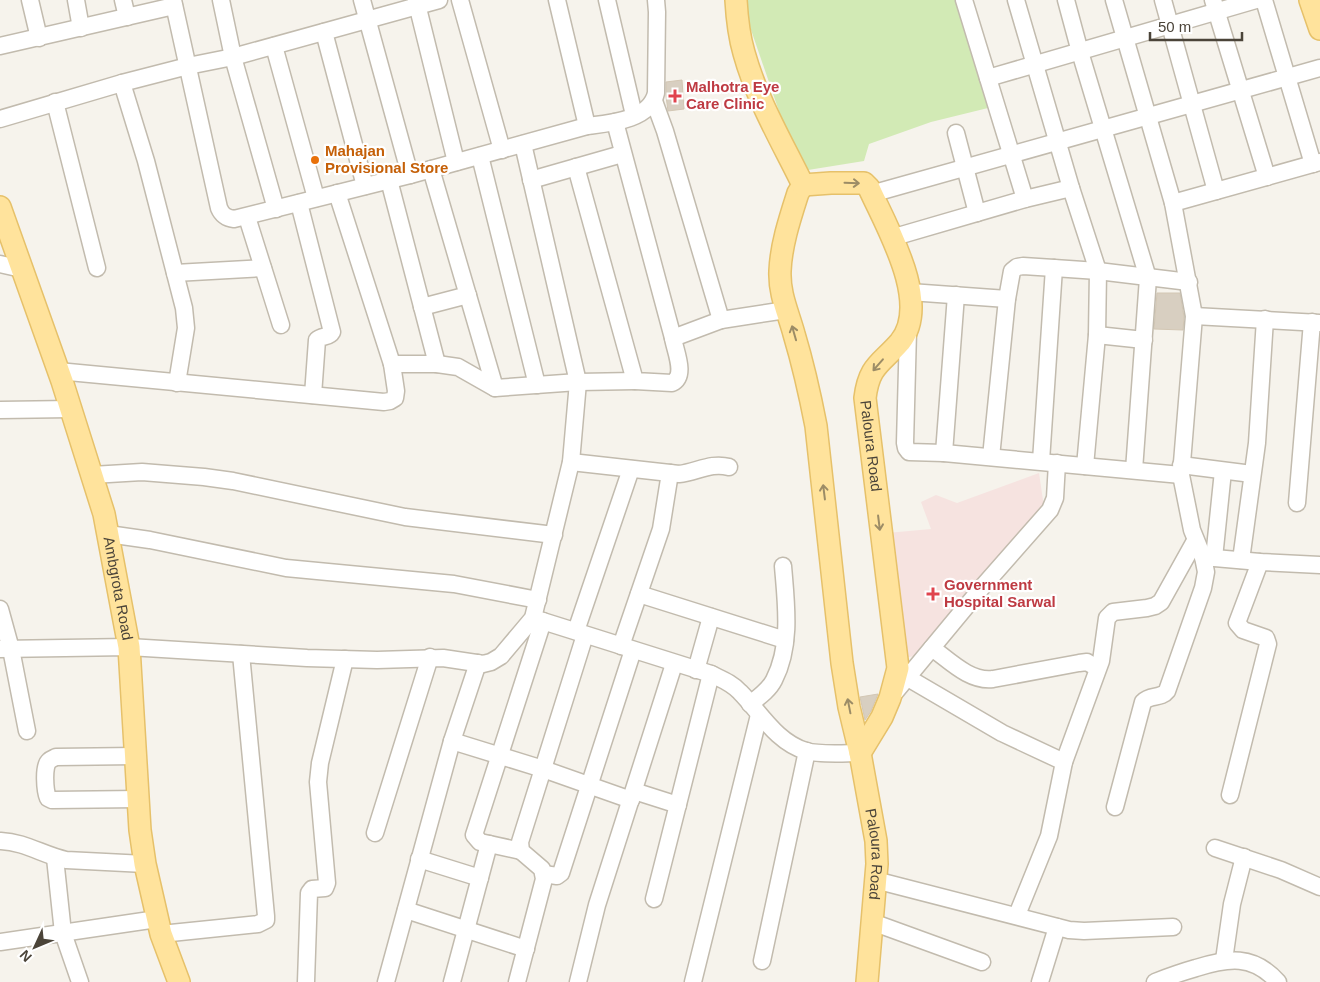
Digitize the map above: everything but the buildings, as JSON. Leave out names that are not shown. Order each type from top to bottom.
[{"type":"main road","points":[[736,0],[738,23],[750,71],[771,122],[803,185]]},
{"type":"main road","points":[[803,185],[831,182],[864,183],[892,238],[902,265],[910,292],[911,316],[908,331]]},
{"type":"main road","points":[[803,185],[798,193],[782,250],[780,272],[782,297],[809,388],[816,426],[842,663],[849,707],[860,753]]},
{"type":"main road","name":"Ambgrota Road","points":[[0,207],[71,409],[104,514],[130,648],[140,830],[159,926],[179,982]]},
{"type":"main road","name":"Paloura Road","points":[[867,982],[876,841],[860,753],[882,717],[890,698],[898,668],[865,398],[867,383],[873,370],[908,331]]},
{"type":"street","points":[[30,0],[39,38]]},
{"type":"street","points":[[76,0],[81,28]]},
{"type":"street","points":[[124,0],[127,17]]},
{"type":"street","points":[[221,0],[233,57],[276,209]]},
{"type":"street","points":[[362,0],[410,175]]},
{"type":"street","points":[[0,119],[122,82],[233,57],[324,32],[416,3],[439,0]]},
{"type":"street","points":[[460,0],[502,150]]},
{"type":"street","points":[[557,0],[587,126]]},
{"type":"street","points":[[607,0],[634,116]]},
{"type":"street","points":[[0,46],[127,17],[174,3],[219,208],[222,215],[228,218],[247,217],[410,175],[587,126],[615,122],[648,109],[654,102],[656,93],[656,0]]},
{"type":"street","points":[[964,0],[1025,199]]},
{"type":"street","points":[[1016,0],[1071,188],[1098,271],[1097,336],[1085,466]]},
{"type":"street","points":[[1066,0],[1148,278],[1134,470]]},
{"type":"street","points":[[1114,0],[1174,203],[1189,282],[1194,316],[1181,470],[1195,541],[1209,557],[1320,566]]},
{"type":"street","points":[[1163,0],[1216,191]]},
{"type":"street","points":[[988,78],[1171,25],[1215,6],[1256,0]]},
{"type":"street","points":[[1174,203],[1316,163],[1264,0]]},
{"type":"street","points":[[416,3],[456,162]]},
{"type":"street","points":[[1215,6],[1267,177]]},
{"type":"street","points":[[324,32],[365,186]]},
{"type":"street","points":[[274,46],[316,198]]},
{"type":"street","points":[[871,194],[1320,68]]},
{"type":"street","points":[[122,82],[146,161],[184,308],[186,328],[177,382]]},
{"type":"street","points":[[55,102],[97,268]]},
{"type":"street","points":[[654,102],[665,131],[721,320]]},
{"type":"street","points":[[392,364],[437,364],[458,367],[495,388],[578,382],[636,381],[672,383],[677,381],[680,377],[680,370],[673,338],[622,154],[615,122]]},
{"type":"street","points":[[956,133],[977,213]]},
{"type":"street","points":[[517,982],[544,874],[540,866],[521,851],[477,840],[474,835],[499,756],[538,619],[538,600],[571,462],[578,382],[523,144]]},
{"type":"street","points":[[531,180],[622,154]]},
{"type":"street","points":[[480,156],[537,385]]},
{"type":"street","points":[[576,167],[636,381]]},
{"type":"street","points":[[431,169],[495,388]]},
{"type":"street","points":[[390,180],[437,364]]},
{"type":"street","points":[[892,238],[1025,199],[1071,188]]},
{"type":"street","points":[[58,371],[384,402],[395,398],[396,391],[392,364],[337,193]]},
{"type":"street","points":[[299,203],[332,332],[328,336],[317,340],[313,395]]},
{"type":"street","points":[[247,217],[281,325]]},
{"type":"street","points":[[0,264],[22,269]]},
{"type":"street","points":[[991,457],[1007,299],[1012,271],[1017,267],[1054,268],[1098,271],[1189,282]]},
{"type":"street","points":[[175,273],[263,268]]},
{"type":"street","points":[[890,698],[984,585],[1050,510],[1055,498],[1049,462],[1054,268]]},
{"type":"street","points":[[910,292],[1007,299]]},
{"type":"street","points":[[422,307],[468,295]]},
{"type":"street","points":[[944,453],[956,295]]},
{"type":"street","points":[[673,338],[721,320],[786,310]]},
{"type":"street","points":[[1194,316],[1316,322],[1297,503]]},
{"type":"street","points":[[1241,560],[1257,443],[1265,319]]},
{"type":"street","points":[[908,331],[906,448],[909,452],[944,453],[1134,470],[1223,471],[1252,474]]},
{"type":"street","points":[[1097,336],[1144,340]]},
{"type":"street","points":[[0,410],[71,409]]},
{"type":"street","points":[[571,462],[670,473],[688,473],[714,465],[729,467]]},
{"type":"street","points":[[521,851],[520,842],[543,769],[580,633],[631,469]]},
{"type":"street","points":[[1115,807],[1143,702],[1147,698],[1166,694],[1206,580],[1223,471]]},
{"type":"street","points":[[92,475],[142,472],[204,477],[234,481],[405,516],[554,535]]},
{"type":"street","points":[[544,874],[557,876],[561,873],[589,786],[627,648],[639,594],[661,529],[670,473]]},
{"type":"street","points":[[108,534],[150,540],[286,568],[454,584],[538,600]]},
{"type":"street","points":[[1017,915],[1049,836],[1064,762],[1101,661],[1107,618],[1113,612],[1147,608],[1156,606],[1161,602],[1195,541]]},
{"type":"street","points":[[1230,795],[1268,644],[1266,638],[1244,630],[1238,623],[1260,562]]},
{"type":"street","points":[[692,982],[754,709],[774,680],[782,658],[787,607],[783,566]]},
{"type":"street","points":[[639,594],[785,640]]},
{"type":"street","points":[[0,609],[5,649],[27,731]]},
{"type":"street","points":[[654,899],[678,805],[703,672],[711,617]]},
{"type":"street","points":[[538,619],[726,681],[740,692],[776,733],[795,746],[807,751],[860,753]]},
{"type":"street","points":[[5,649],[130,648],[345,659],[430,658],[478,663],[491,662],[501,656],[538,619]]},
{"type":"street","points":[[932,648],[971,676],[980,679],[994,679],[1079,662],[1087,662],[1097,668]]},
{"type":"street","points":[[0,942],[64,933],[159,926],[258,924],[266,920],[241,654]]},
{"type":"street","points":[[375,833],[430,658]]},
{"type":"street","points":[[306,982],[309,893],[312,889],[326,888],[327,883],[318,800],[320,763],[345,659]]},
{"type":"street","points":[[386,982],[452,741],[478,663]]},
{"type":"street","points":[[581,982],[597,904],[674,664]]},
{"type":"street","points":[[908,678],[1002,733],[1064,762]]},
{"type":"street","points":[[452,741],[543,769],[589,786],[678,805]]},
{"type":"street","points":[[762,961],[807,751]]},
{"type":"street","points":[[136,756],[56,757],[50,760],[46,766],[46,788],[48,798],[52,800],[139,799]]},
{"type":"street","points":[[1,841],[19,843],[55,858],[75,862],[146,864]]},
{"type":"street","points":[[452,982],[489,844]]},
{"type":"street","points":[[1215,848],[1282,870],[1320,887]]},
{"type":"street","points":[[1224,960],[1232,904],[1244,857]]},
{"type":"street","points":[[55,858],[64,933],[80,982]]},
{"type":"street","points":[[419,859],[480,878]]},
{"type":"street","points":[[875,880],[1017,915],[1057,927],[1084,931],[1173,927]]},
{"type":"street","points":[[406,910],[526,949]]},
{"type":"street","points":[[872,922],[982,962]]},
{"type":"street","points":[[1040,982],[1057,927]]},
{"type":"street","points":[[1155,982],[1203,974],[1224,960],[1245,961],[1258,966],[1267,971],[1278,982]]},
{"type":"shaded area","name":"Government Hospital Sarwal","points":[[1039,473],[1044,507],[921,655],[903,658],[887,533],[931,529],[921,502],[936,495],[957,503]]},
{"type":"green space","points":[[745,0],[958,0],[988,108],[931,122],[869,144],[864,161],[808,170],[782,120],[749,24]]},
{"type":"place","name":"Malhotra Eye Care Clinic","points":[[675,96]]},
{"type":"place","name":"Mahajan Provisional Store","points":[[315,160]]},
{"type":"place","name":"Government Hospital Sarwal","points":[[933,594]]}]
